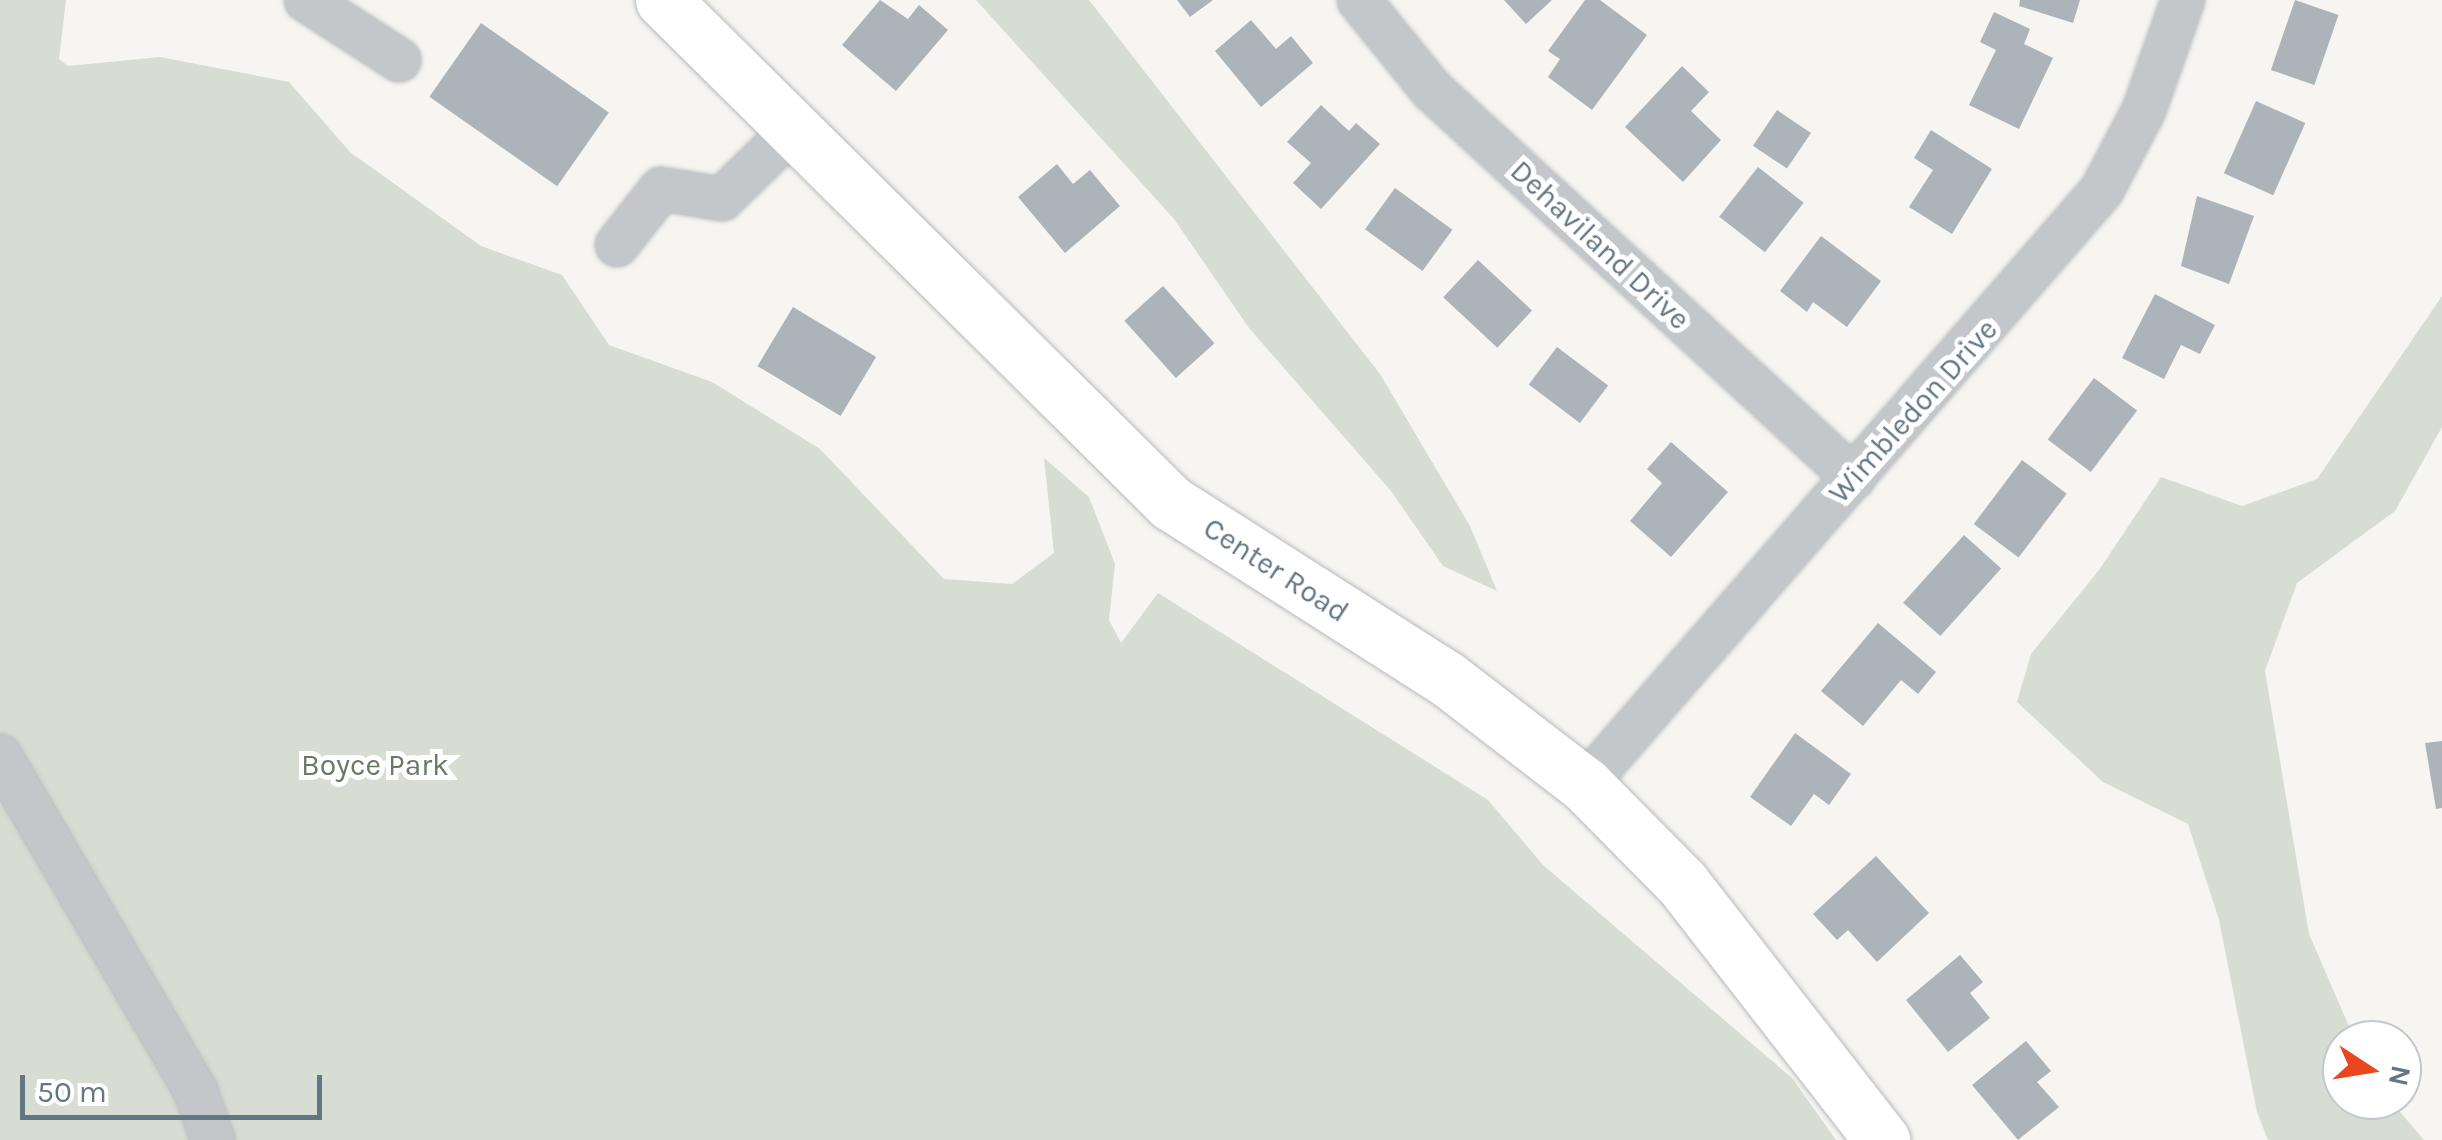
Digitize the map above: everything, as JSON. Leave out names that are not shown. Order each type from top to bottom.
[{"type":"main road","name":"Center Road","points":[[663,0],[1171,503],[1446,678],[1585,785],[1682,884],[1882,1140]]},
{"type":"street","points":[[306,0],[399,60]]},
{"type":"street","name":"Dehaviland Drive","points":[[1359,0],[1432,90],[1854,478]]},
{"type":"street","name":"Wimbledon Drive","points":[[1585,785],[2102,190],[2144,110],[2184,0]]},
{"type":"street","points":[[617,245],[660,189],[722,199],[794,128]]},
{"type":"street","points":[[0,756],[196,1092],[213,1140]]},
{"type":"green space","name":"Boyce Park","points":[[0,0],[66,0],[59,59],[68,66],[160,57],[289,82],[350,152],[481,246],[562,275],[609,345],[712,382],[820,449],[944,579],[1012,584],[1054,553],[1044,458],[1089,497],[1115,564],[1109,620],[1121,643],[1158,593],[1488,800],[1543,865],[1792,1078],[1836,1140],[0,1140]]},
{"type":"green space","points":[[976,0],[1089,0],[1380,374],[1470,526],[1497,591],[1443,566],[1391,491],[1249,328],[1174,219]]},
{"type":"green space","points":[[2442,296],[2442,427],[2395,511],[2297,583],[2265,671],[2309,934],[2346,1020],[2322,1020],[2322,1120],[2407,1120],[2424,1140],[2268,1140],[2257,1112],[2219,920],[2188,824],[2103,782],[2017,702],[2031,654],[2099,570],[2161,477],[2242,506],[2317,479]]},
{"type":"building","points":[[880,0],[908,19],[919,5],[948,30],[896,91],[842,45]]},
{"type":"building","points":[[1177,0],[1213,0],[1190,17]]},
{"type":"building","points":[[1504,0],[1552,0],[1526,24]]},
{"type":"building","points":[[1585,0],[1600,0],[1647,35],[1592,110],[1548,77],[1560,59],[1548,51]]},
{"type":"building","points":[[2020,0],[2080,0],[2073,23],[2019,6]]},
{"type":"building","points":[[2295,0],[2338,15],[2314,85],[2271,70]]},
{"type":"building","points":[[1994,12],[2030,29],[2024,44],[2053,58],[2019,129],[1969,105],[1996,50],[1980,42]]},
{"type":"building","points":[[1251,20],[1276,49],[1291,36],[1313,63],[1261,107],[1215,51]]},
{"type":"building","points":[[481,23],[609,112],[557,186],[429,97]]},
{"type":"building","points":[[1682,66],[1709,92],[1691,111],[1721,140],[1683,182],[1625,127]]},
{"type":"building","points":[[2256,101],[2305,123],[2273,195],[2224,173]]},
{"type":"building","points":[[1321,105],[1349,131],[1356,123],[1380,144],[1321,209],[1293,183],[1311,163],[1287,142]]},
{"type":"building","points":[[1777,110],[1811,133],[1787,169],[1753,146]]},
{"type":"building","points":[[1931,130],[1992,169],[1952,234],[1909,207],[1933,170],[1914,158]]},
{"type":"building","points":[[1057,164],[1073,184],[1090,170],[1120,206],[1065,253],[1018,197]]},
{"type":"building","points":[[1758,167],[1804,203],[1765,252],[1719,217]]},
{"type":"building","points":[[1395,188],[1452,230],[1422,271],[1365,229]]},
{"type":"building","points":[[2197,196],[2254,216],[2229,284],[2181,266]]},
{"type":"building","points":[[1821,236],[1881,281],[1847,327],[1813,302],[1807,312],[1780,291]]},
{"type":"building","points":[[1478,260],[1532,310],[1497,348],[1443,297]]},
{"type":"building","points":[[1163,286],[1215,343],[1176,378],[1124,321]]},
{"type":"building","points":[[2155,294],[2215,325],[2200,354],[2181,345],[2164,379],[2122,358]]},
{"type":"building","points":[[793,307],[876,357],[841,416],[757,366]]},
{"type":"building","points":[[1557,347],[1608,386],[1580,423],[1529,385]]},
{"type":"building","points":[[2094,378],[2137,410],[2091,472],[2048,439]]},
{"type":"building","points":[[1671,442],[1728,492],[1671,557],[1630,521],[1662,483],[1647,469]]},
{"type":"building","points":[[2022,460],[2067,494],[2019,558],[1974,524]]},
{"type":"building","points":[[1964,535],[2001,568],[1940,636],[1903,603]]},
{"type":"building","points":[[1878,623],[1936,672],[1918,694],[1901,680],[1863,726],[1821,691]]},
{"type":"building","points":[[1795,733],[1851,774],[1829,805],[1814,794],[1791,826],[1750,797]]},
{"type":"building","points":[[2442,741],[2442,808],[2436,809],[2425,743]]},
{"type":"building","points":[[1876,856],[1929,913],[1877,962],[1848,930],[1837,940],[1813,914]]},
{"type":"building","points":[[1960,955],[1983,982],[1970,993],[1990,1018],[1948,1052],[1906,1000]]},
{"type":"building","points":[[2026,1041],[2051,1071],[2037,1082],[2059,1107],[2018,1140],[1972,1085]]}]
